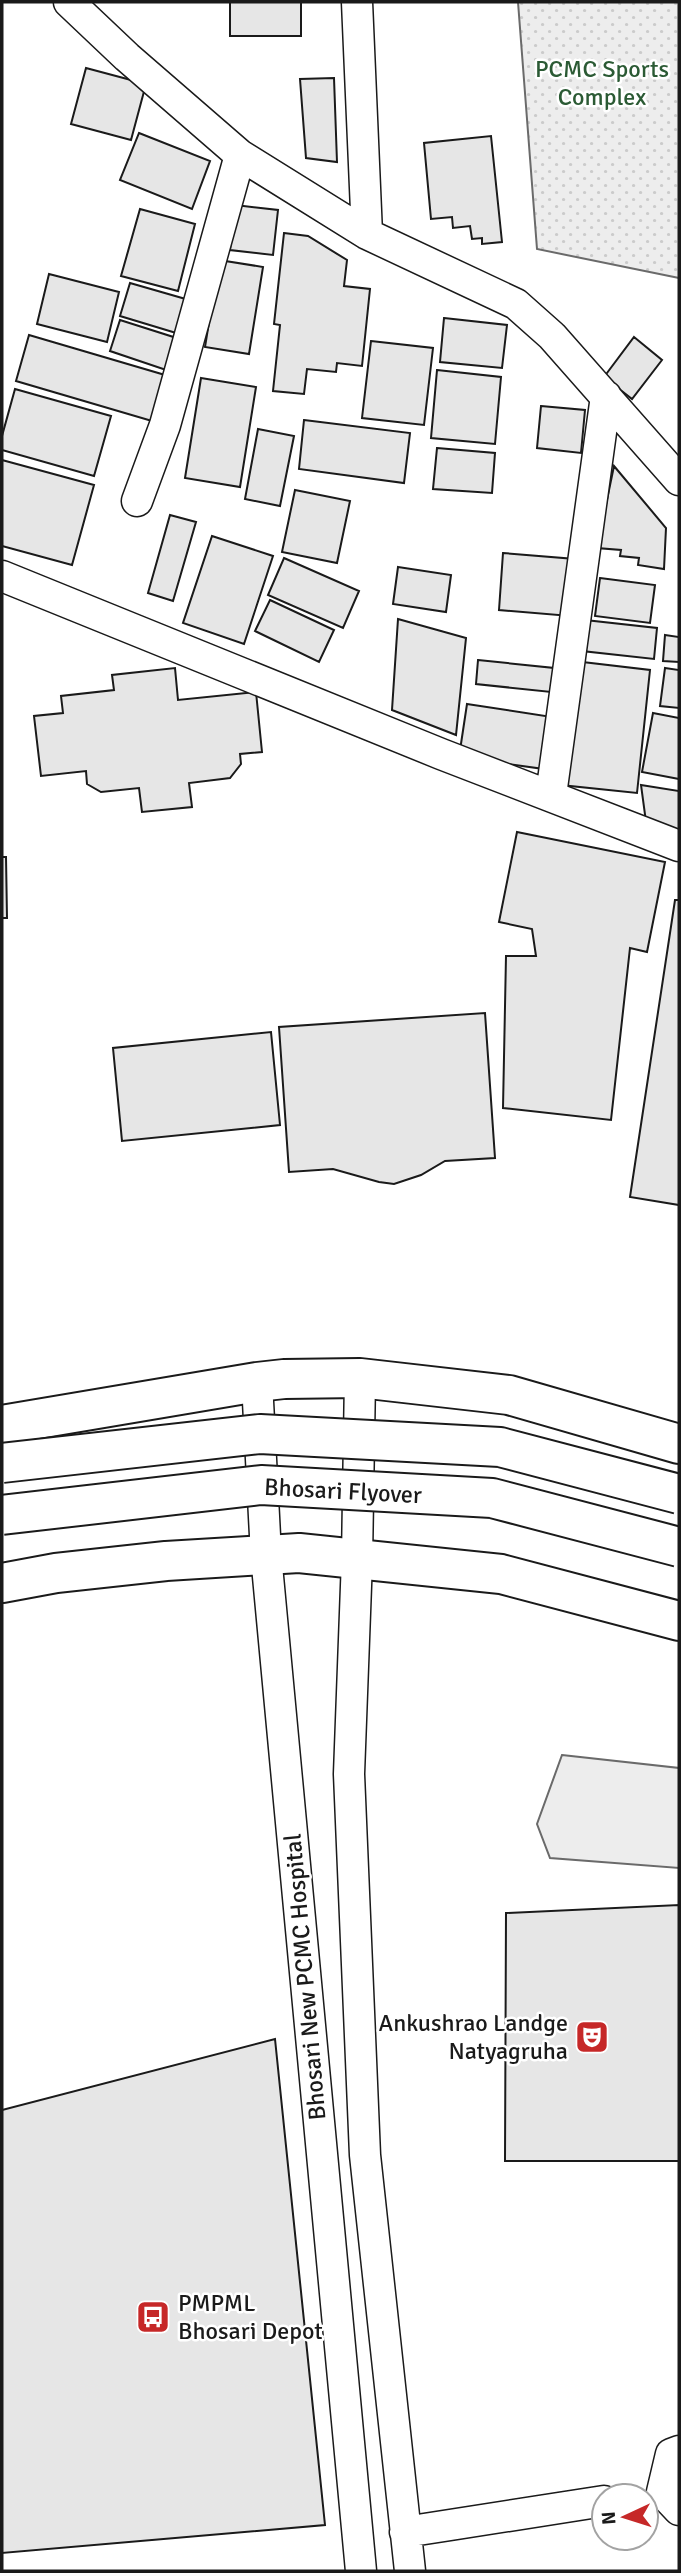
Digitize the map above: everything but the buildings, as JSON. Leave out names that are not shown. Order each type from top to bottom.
[{"type":"main road","points":[[2,1424],[257,1382],[360,1378],[509,1395],[679,1444]]},
{"type":"main road","points":[[2,1464],[260,1434],[500,1447],[679,1494]]},
{"type":"main road","name":"Bhosari Flyover","points":[[2,1515],[261,1485],[492,1498],[679,1546]]},
{"type":"main road","points":[[2,1583],[56,1573],[152,1563],[299,1553],[501,1574],[679,1621]]},
{"type":"street","points":[[69,2],[127,57],[240,155],[367,234],[516,304],[552,336],[679,480]]},
{"type":"street","points":[[358,2],[367,234]]},
{"type":"street","points":[[137,501],[165,425],[240,155]]},
{"type":"street","points":[[551,794],[606,396]]},
{"type":"street","points":[[2,576],[442,754],[551,794],[679,846]]},
{"type":"street","name":"Bhosari New PCMC Hospital","points":[[360,1378],[349,1774],[365,2155],[410,2571]]},
{"type":"street","name":"Bhosari New PCMC Hospital","points":[[257,1382],[266,1555],[362,2571]]},
{"type":"street","points":[[660,2492],[671,2454],[679,2451]]},
{"type":"street","points":[[405,2532],[590,2503]]},
{"type":"green space","name":"PCMC Sports Complex","points":[[518,2],[679,2],[679,278],[537,249]]},
{"type":"shaded area","points":[[562,1755],[679,1768],[679,1868],[550,1858],[537,1824]]},
{"type":"place","name":"Ankushrao Landge Natyagruha","points":[[592,2037]]},
{"type":"place","name":"PMPML Bhosari Depot","points":[[153,2317]]}]
